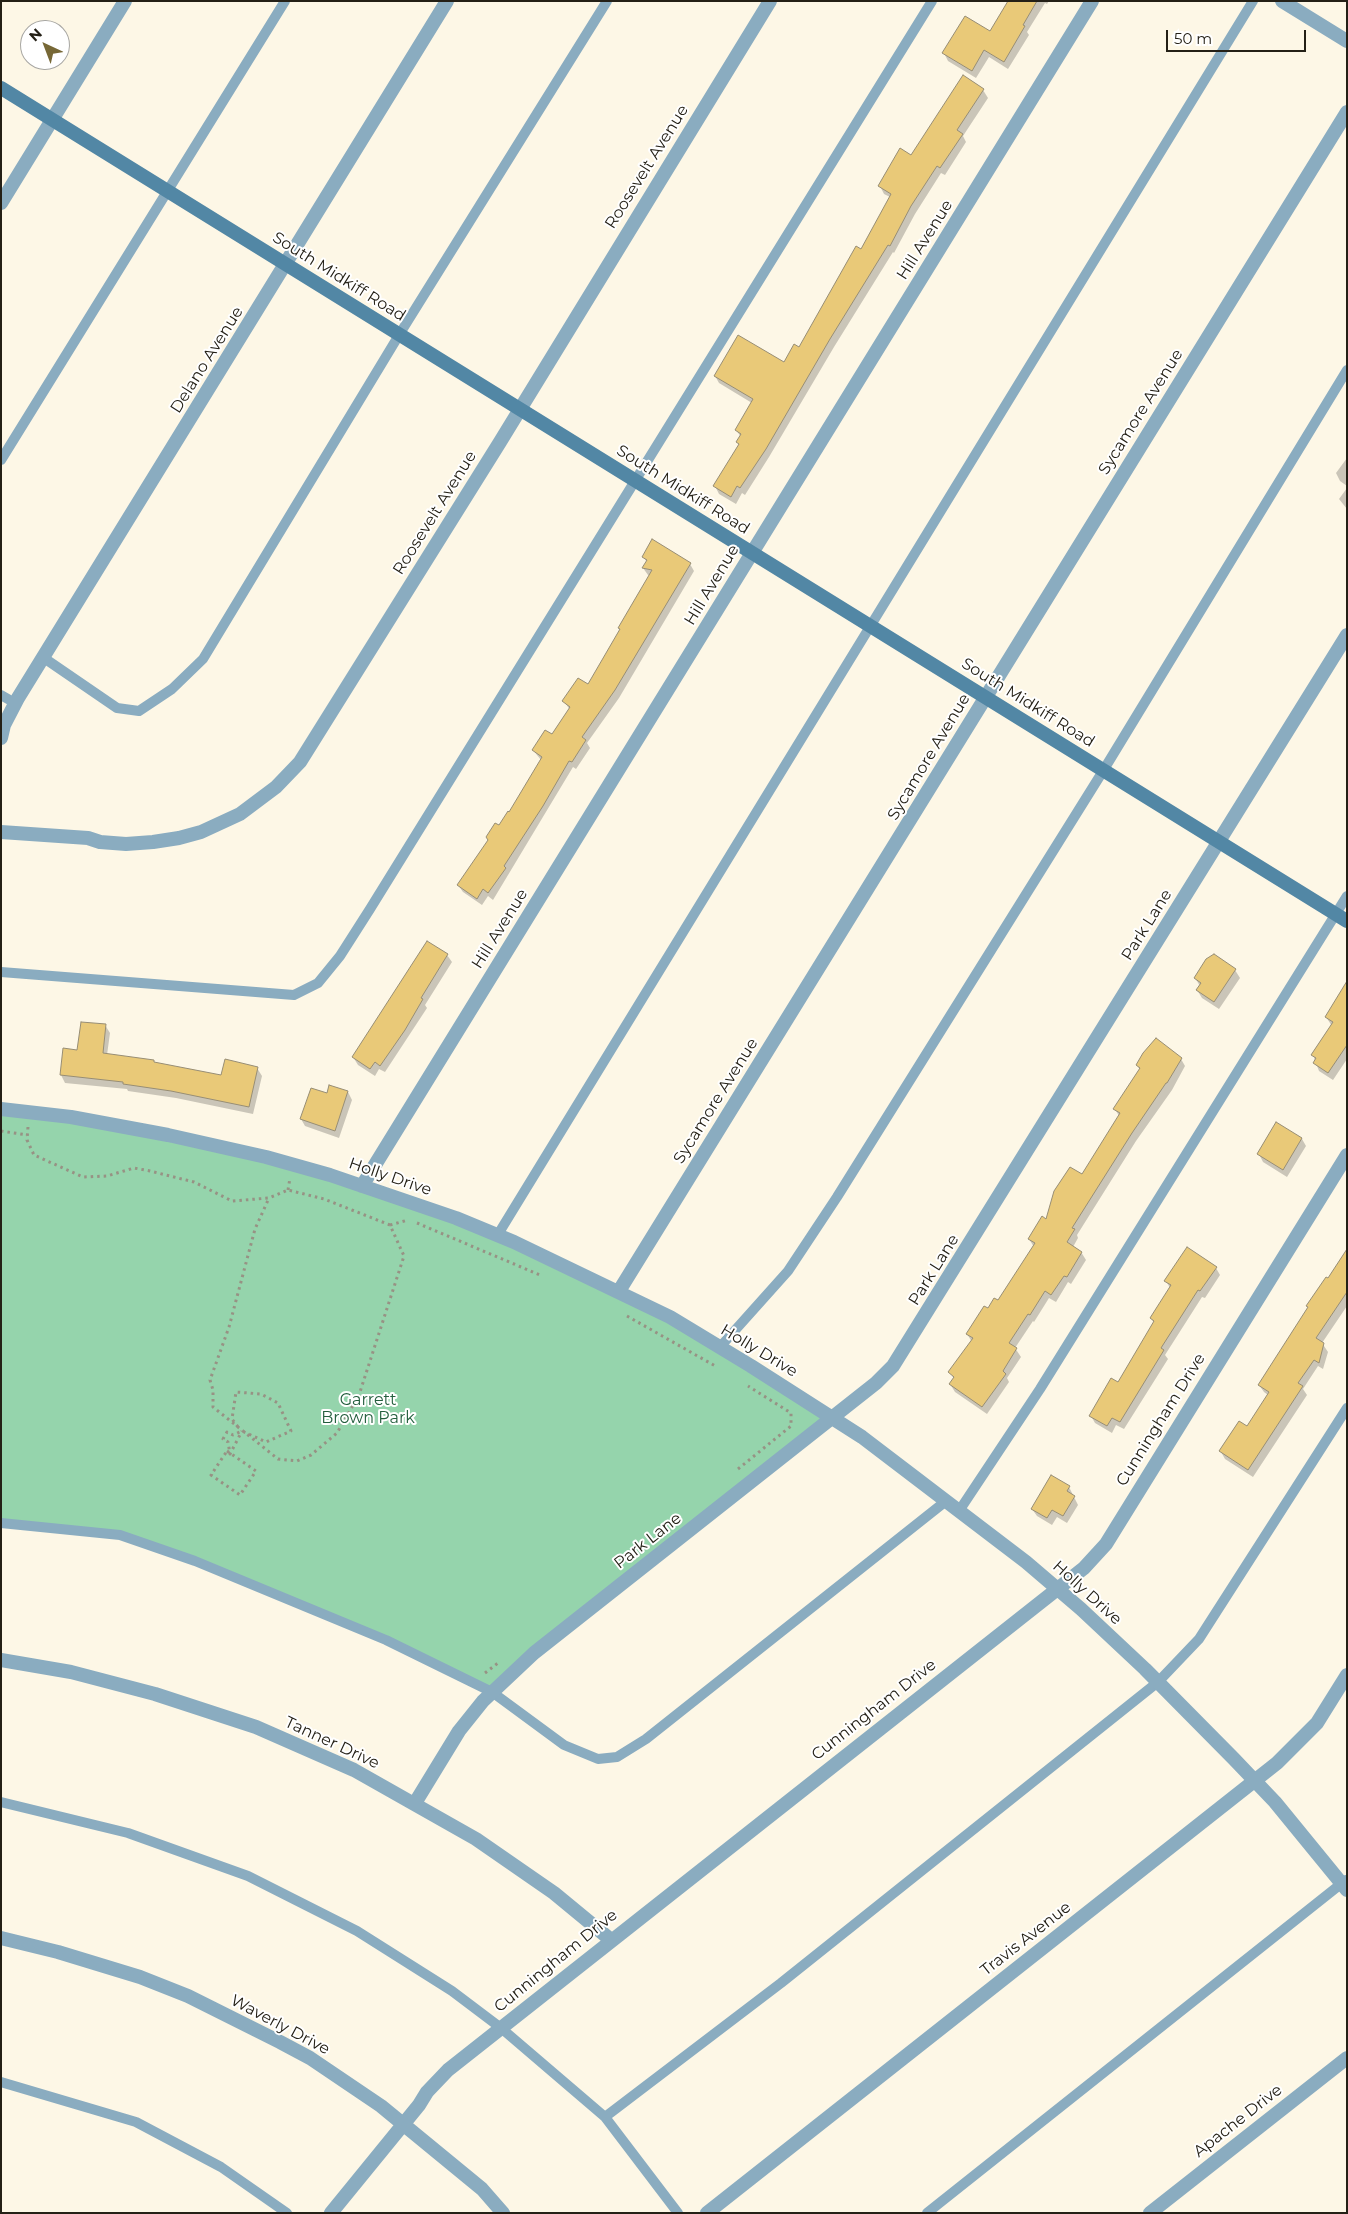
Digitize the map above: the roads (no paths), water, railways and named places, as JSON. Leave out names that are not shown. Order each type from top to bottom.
[{"type":"main road","name":"South Midkiff Road","points":[[1,88],[1341,918]]},
{"type":"street","points":[[1,203],[125,1]]},
{"type":"street","name":"Delano Avenue","points":[[1,741],[4,724],[15,703],[447,1]]},
{"type":"street","name":"Roosevelt Avenue","points":[[1,832],[88,838],[115,843],[138,844],[168,840],[201,832],[229,820],[252,806],[276,787],[309,749],[770,1]]},
{"type":"street","name":"Hill Avenue","points":[[362,1186],[1092,1]]},
{"type":"street","points":[[1282,1],[1347,41]]},
{"type":"street","name":"Sycamore Avenue","points":[[619,1291],[1347,112]]},
{"type":"street","name":"Park Lane","points":[[415,1803],[458,1731],[492,1692],[534,1653],[832,1419],[876,1383],[903,1353],[1347,635]]},
{"type":"street","name":"Holly Drive","points":[[1,1109],[104,1122],[234,1150],[362,1186],[456,1218],[619,1291],[670,1317],[862,1437],[1026,1562],[1158,1682],[1255,1781],[1345,1884]]},
{"type":"street","name":"Cunningham Drive","points":[[331,2213],[442,2076],[611,1940],[1084,1568],[1106,1544],[1347,1155]]},
{"type":"street","name":"Tanner Drive","points":[[1,1660],[51,1668],[114,1682],[162,1696],[256,1727],[354,1770],[484,1844],[554,1893],[611,1940]]},
{"type":"street","name":"Travis Avenue","points":[[707,2213],[1255,1781],[1288,1753],[1317,1722],[1347,1675]]},
{"type":"street","name":"Waverly Drive","points":[[1,1938],[107,1966],[188,1996],[310,2058],[382,2106],[482,2189],[504,2213]]},
{"type":"street","name":"Apache Drive","points":[[1150,2213],[1347,2058]]},
{"type":"lane","points":[[1,460],[285,1]]},
{"type":"lane","points":[[44,658],[117,708],[139,710],[172,689],[203,659],[399,335],[606,1]]},
{"type":"lane","points":[[1,972],[294,994],[318,983],[340,956],[636,482],[932,1]]},
{"type":"lane","points":[[497,1236],[1253,1]]},
{"type":"lane","points":[[720,1347],[788,1271],[1103,771],[1347,370]]},
{"type":"lane","points":[[1,695],[15,703]]},
{"type":"lane","points":[[959,1511],[1051,1372],[1341,918],[1347,896]]},
{"type":"lane","points":[[605,2117],[781,1983],[1158,1682],[1199,1640],[1347,1408]]},
{"type":"lane","points":[[1,1523],[120,1535],[195,1561],[376,1637],[492,1692],[564,1745],[598,1759],[617,1757],[646,1738],[946,1501]]},
{"type":"lane","points":[[1,1802],[128,1833],[248,1876],[357,1931],[452,1991],[500,2028],[605,2117],[678,2213]]},
{"type":"lane","points":[[927,2213],[1345,1884]]},
{"type":"lane","points":[[1,2082],[136,2122],[221,2167],[287,2213]]},
{"type":"park label","name":"Garrett Brown Park","points":[[368,1409]]}]
